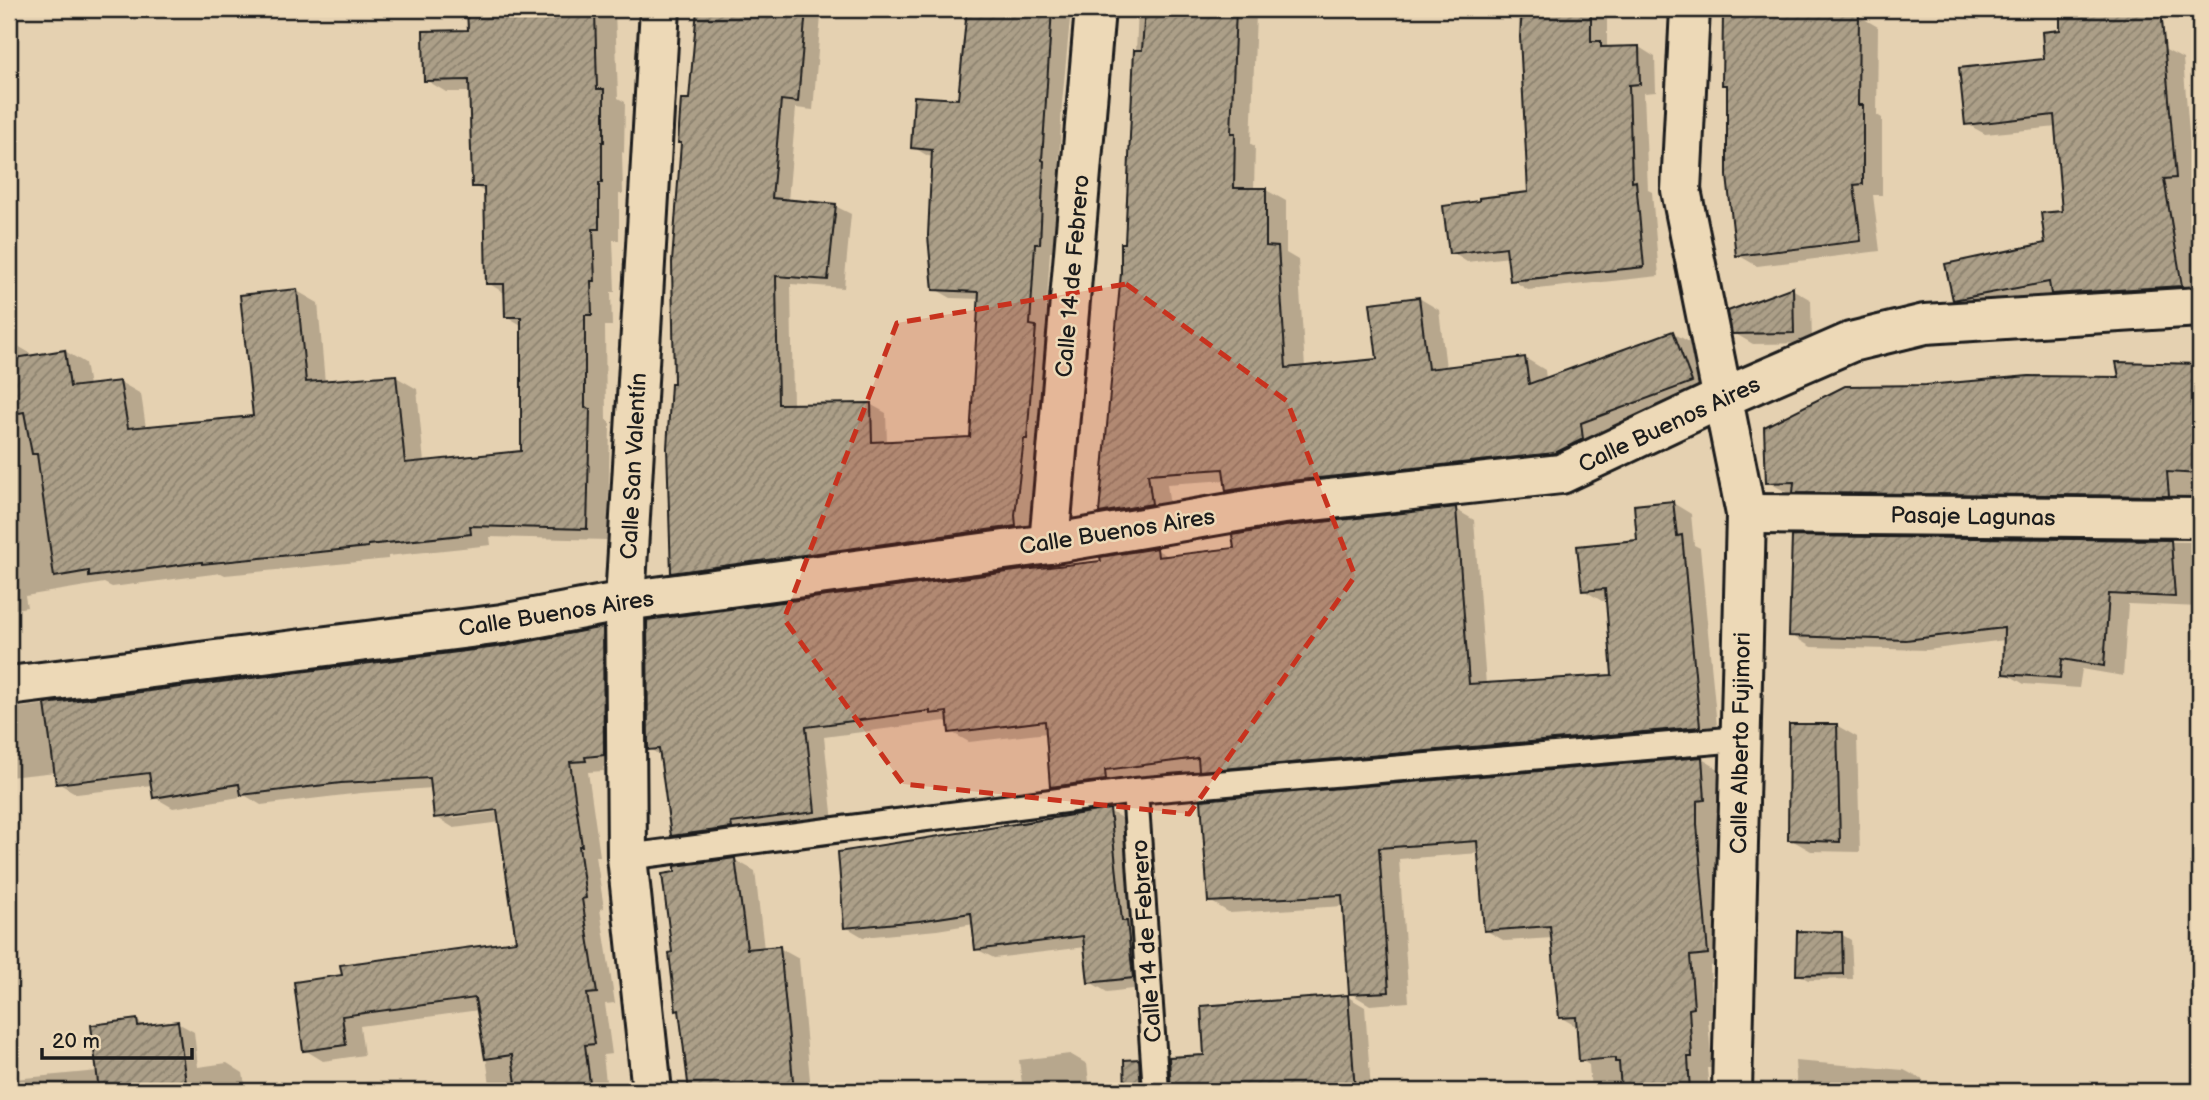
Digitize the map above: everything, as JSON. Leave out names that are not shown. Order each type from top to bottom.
[{"type":"street","name":"Calle San Valentín","points":[[652,1091],[627,857],[625,601],[660,9]]},
{"type":"street","name":"Calle 14 de Febrero","points":[[1049,544],[1095,9]]},
{"type":"street","name":"Calle Alberto Fujimori","points":[[1690,9],[1681,190],[1746,514],[1732,1091]]},
{"type":"street","name":"Calle Buenos Aires","points":[[9,685],[502,624],[625,601],[1049,544],[1283,504],[1561,474],[1851,342],[1925,324],[2200,307]]},
{"type":"street","name":"Pasaje Lagunas","points":[[1746,514],[2200,518]]},
{"type":"lane","points":[[627,857],[1135,791],[1740,739]]},
{"type":"lane","name":"Calle 14 de Febrero","points":[[1135,791],[1156,1091]]},
{"type":"highlighted area","points":[[1126,284],[1287,401],[1355,576],[1189,814],[903,784],[784,619],[897,323]]},
{"type":"building","points":[[467,9],[595,9],[597,89],[604,89],[604,142],[602,183],[599,183],[599,229],[593,229],[595,281],[591,281],[592,315],[585,315],[585,408],[590,409],[587,529],[470,526],[471,534],[368,547],[202,562],[89,577],[89,571],[54,577],[37,454],[32,454],[24,412],[9,415],[9,359],[65,350],[70,387],[120,381],[128,428],[253,416],[240,295],[297,289],[306,382],[396,375],[405,463],[521,451],[521,317],[505,317],[504,284],[486,284],[484,187],[472,187],[469,80],[424,81],[423,31],[468,30]]},
{"type":"building","points":[[697,9],[806,9],[798,102],[781,100],[772,198],[836,204],[828,280],[776,276],[778,404],[871,403],[872,442],[970,437],[979,292],[933,290],[928,236],[932,150],[911,148],[914,96],[958,99],[967,9],[1052,9],[1042,160],[1040,244],[1035,244],[1030,325],[1036,326],[1027,439],[1024,439],[1016,526],[671,573],[667,448],[671,384],[674,384],[672,262],[681,143],[678,143],[681,99],[689,99]]},
{"type":"building","points":[[1145,9],[1236,9],[1231,133],[1235,133],[1234,188],[1266,188],[1266,246],[1278,247],[1286,368],[1377,359],[1370,303],[1419,297],[1428,369],[1525,357],[1529,384],[1673,331],[1692,382],[1581,423],[1583,439],[1555,453],[1281,482],[1226,491],[1223,469],[1148,474],[1152,504],[1099,513],[1121,273],[1121,243],[1125,243],[1134,50],[1142,50]]},
{"type":"building","points":[[1522,9],[1591,9],[1591,41],[1601,41],[1601,47],[1639,46],[1640,84],[1629,85],[1632,182],[1636,181],[1644,267],[1510,281],[1506,247],[1449,254],[1443,206],[1528,192],[1520,37]]},
{"type":"building","points":[[2060,9],[2161,9],[2176,178],[2164,179],[2182,286],[2051,294],[2049,282],[1953,300],[1945,264],[2045,243],[2041,213],[2062,211],[2054,115],[1965,125],[1959,68],[2044,59],[2042,32],[2060,30]]},
{"type":"building","points":[[1723,13],[1859,14],[1858,105],[1863,105],[1863,184],[1854,185],[1861,241],[1736,256],[1727,176],[1727,85],[1722,85]]},
{"type":"building","points":[[1793,287],[1794,333],[1732,334],[1728,311]]},
{"type":"building","points":[[2116,362],[2200,364],[2200,474],[2167,472],[2169,496],[1793,493],[1794,482],[1766,483],[1764,427],[1845,386],[1926,385],[2029,376],[2119,377]]},
{"type":"building","points":[[1673,501],[1677,536],[1682,535],[1700,727],[1199,771],[1198,758],[1105,770],[1106,780],[1050,787],[1045,721],[949,733],[947,712],[930,714],[930,711],[806,727],[815,812],[731,823],[732,828],[671,836],[659,749],[648,750],[647,620],[1101,561],[1100,557],[1157,548],[1158,557],[1234,548],[1232,535],[1286,526],[1456,507],[1469,684],[1612,675],[1605,589],[1582,591],[1577,546],[1637,540],[1634,505]]},
{"type":"building","points":[[1792,536],[2171,540],[2175,597],[2109,594],[2104,666],[2062,659],[2060,678],[2003,674],[2004,628],[1906,640],[1789,636]]},
{"type":"building","points":[[603,627],[604,755],[585,757],[586,761],[570,762],[582,846],[579,846],[586,898],[582,899],[597,993],[587,994],[595,1044],[585,1045],[591,1091],[517,1091],[512,1055],[485,1059],[475,998],[342,1016],[346,1045],[303,1051],[294,982],[342,975],[340,965],[516,941],[497,810],[434,818],[430,778],[341,783],[241,795],[239,784],[153,798],[149,773],[56,784],[45,704],[505,646]]},
{"type":"building","points":[[1789,724],[1837,724],[1840,842],[1788,840]]},
{"type":"building","points":[[1702,757],[1705,800],[1697,801],[1697,824],[1708,954],[1690,956],[1694,1008],[1689,1009],[1692,1057],[1688,1057],[1690,1091],[1621,1091],[1619,1062],[1615,1062],[1615,1058],[1579,1061],[1576,1017],[1559,1018],[1550,926],[1484,931],[1477,841],[1379,848],[1389,992],[1349,994],[1342,895],[1208,902],[1201,800]]},
{"type":"building","points":[[1110,809],[1122,921],[1127,921],[1133,978],[1088,983],[1083,936],[975,950],[971,913],[844,928],[838,852]]},
{"type":"building","points":[[735,858],[747,949],[780,946],[794,1091],[689,1091],[679,1010],[676,1011],[662,874],[675,872],[675,866]]},
{"type":"building","points":[[1797,931],[1842,932],[1843,974],[1796,975]]},
{"type":"building","points":[[1348,995],[1355,1091],[1171,1091],[1169,1057],[1204,1055],[1201,1006]]},
{"type":"building","points":[[137,1019],[138,1026],[178,1021],[187,1091],[99,1091],[91,1025]]},
{"type":"building","points":[[1139,1059],[1141,1091],[1125,1091],[1124,1060]]}]
